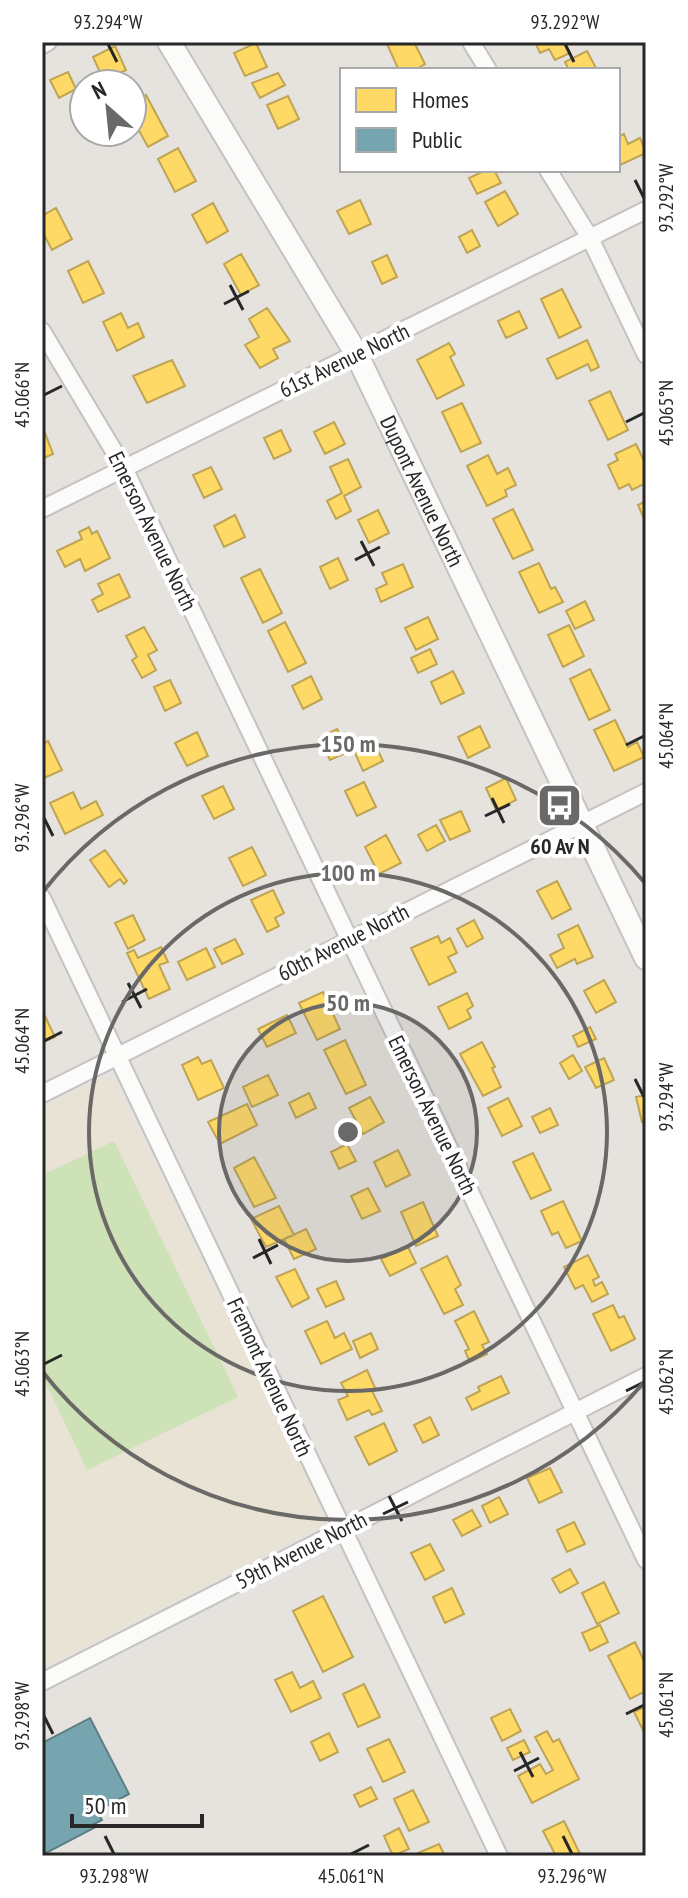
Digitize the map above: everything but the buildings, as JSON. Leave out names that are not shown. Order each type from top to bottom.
[{"type":"street","points":[[42,45],[48,42]]},
{"type":"street","name":"Dupont Avenue North","points":[[169,42],[356,353],[646,958]]},
{"type":"street","points":[[471,42],[487,68]]},
{"type":"street","points":[[549,172],[590,238],[646,355]]},
{"type":"street","name":"61st Avenue North","points":[[42,509],[646,210]]},
{"type":"street","name":"Emerson Avenue North","points":[[42,331],[124,468],[646,1560]]},
{"type":"street","name":"60th Avenue North","points":[[42,1094],[646,792]]},
{"type":"street","name":"Fremont Avenue North","points":[[42,898],[499,1856]]},
{"type":"street","name":"59th Avenue North","points":[[42,1682],[646,1376]]},
{"type":"shaded area","points":[[100,1079],[114,1081],[324,1514],[323,1524],[42,1668],[42,1108]]},
{"type":"green space","points":[[114,1141],[238,1397],[87,1470],[42,1375],[42,1175]]},
{"type":"place","name":"60 Av N","points":[[560,805]]}]
